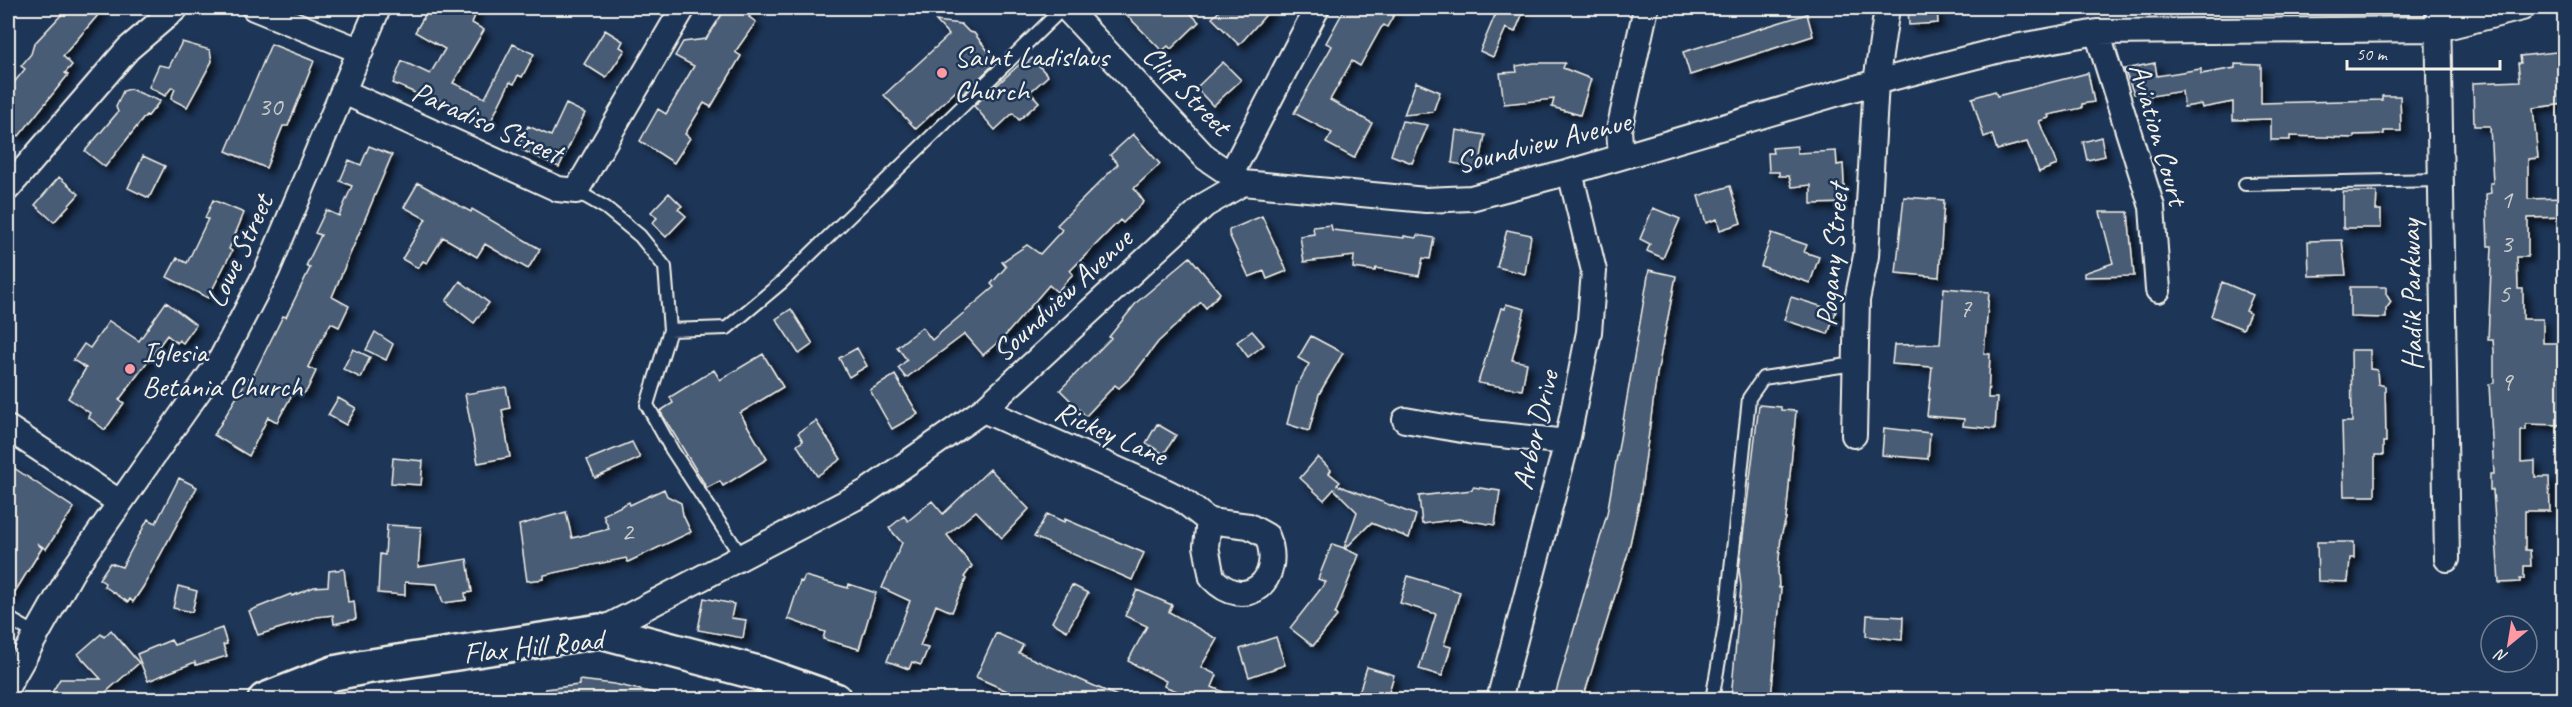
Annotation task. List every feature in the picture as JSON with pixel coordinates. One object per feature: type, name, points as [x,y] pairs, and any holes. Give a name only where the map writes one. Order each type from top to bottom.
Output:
[{"type":"main road","name":"Flax Hill Road","points":[[265,699],[334,674],[365,667],[600,631],[758,673],[819,697]]},
{"type":"street","points":[[8,188],[128,49],[176,8]]},
{"type":"street","points":[[254,8],[361,51]]},
{"type":"street","name":"Lowe Street","points":[[8,685],[73,570],[221,359],[239,329],[267,271],[378,8]]},
{"type":"street","name":"Paradiso Street","points":[[344,92],[558,189],[576,191],[683,8]]},
{"type":"street","name":"Cliff Street","points":[[1065,8],[1206,158],[1237,179]]},
{"type":"street","points":[[1237,179],[1317,8]]},
{"type":"street","points":[[1621,157],[1619,130],[1646,8]]},
{"type":"street","name":"Pogany Street","points":[[1854,435],[1857,300],[1866,256],[1876,82],[1887,8]]},
{"type":"street","name":"Soundview Avenue","points":[[600,631],[866,492],[982,410],[1205,205],[1237,179],[1426,200],[1471,198],[1570,172],[1876,82],[2004,49],[2097,32],[2438,18],[2522,8]]},
{"type":"street","name":"Hadik Parkway","points":[[2438,18],[2447,559]]},
{"type":"street","name":"Aviation Court","points":[[2097,32],[2152,207],[2158,290]]},
{"type":"street","name":"Arbor Drive","points":[[1499,699],[1567,442],[1588,332],[1594,271],[1570,172]]},
{"type":"street","name":"Rickey Lane","points":[[982,410],[1157,487],[1181,499],[1209,521]]},
{"type":"street","points":[[1405,420],[1473,432],[1567,442]]},
{"type":"street","points":[[8,428],[119,502]]},
{"type":"lane","points":[[670,330],[727,328],[782,282],[1065,8]]},
{"type":"lane","points":[[2245,183],[2441,180]]},
{"type":"lane","points":[[576,191],[606,208],[640,236],[665,267],[670,330],[647,405],[672,450],[741,556]]},
{"type":"lane","points":[[1712,699],[1725,626],[1749,398],[1763,378],[1854,364]]},
{"type":"lane","points":[[8,618],[36,634]]},
{"type":"building","points":[[72,8],[104,8],[63,56],[72,65],[65,73],[68,75],[19,136],[8,127],[8,90],[25,69],[21,66],[31,54],[34,44],[64,12],[66,15]]},
{"type":"building","points":[[429,8],[478,8],[472,23],[484,30],[453,83],[485,98],[513,44],[534,54],[522,77],[518,75],[514,84],[510,82],[489,125],[435,98],[433,101],[393,83],[402,61],[430,74],[445,49],[415,32]]},
{"type":"building","points":[[726,8],[755,8],[749,17],[756,22],[735,52],[741,56],[711,107],[704,103],[685,134],[690,138],[674,163],[640,141],[658,109],[666,114],[694,66],[675,56],[683,42],[706,39]]},
{"type":"building","points":[[1120,8],[1185,8],[1199,22],[1171,49],[1168,46],[1162,51]]},
{"type":"building","points":[[1223,8],[1272,8],[1239,45],[1212,18]]},
{"type":"building","points":[[1345,8],[1394,8],[1392,11],[1395,13],[1387,27],[1384,25],[1381,28],[1360,66],[1352,61],[1330,100],[1372,123],[1354,158],[1326,143],[1332,133],[1294,113],[1332,46],[1326,43]]},
{"type":"building","points":[[1498,8],[1525,8],[1515,32],[1506,28],[1493,57],[1480,51]]},
{"type":"building","points":[[1908,8],[1937,8],[1938,23],[1909,25]]},
{"type":"building","points":[[1807,14],[1813,36],[1690,75],[1683,52]]},
{"type":"building","name":"Saint Ladislaus Church","points":[[936,21],[961,24],[969,32],[974,33],[992,56],[993,65],[963,94],[958,89],[916,129],[884,95],[949,35]]},
{"type":"building","points":[[605,30],[623,41],[620,47],[625,50],[606,78],[584,64]]},
{"type":"building","points":[[182,42],[210,50],[212,61],[187,107],[171,99],[175,89],[172,87],[165,96],[149,87],[159,65],[169,67]]},
{"type":"building","points":[[271,44],[314,61],[288,126],[283,126],[266,168],[226,151]]},
{"type":"building","points":[[2565,51],[2565,104],[2533,108],[2538,158],[2528,159],[2528,199],[2565,198],[2565,217],[2528,218],[2528,257],[2517,257],[2518,289],[2523,289],[2523,319],[2543,319],[2543,343],[2565,343],[2565,425],[2526,424],[2526,430],[2521,430],[2521,462],[2535,461],[2535,477],[2549,477],[2550,511],[2525,511],[2525,550],[2530,550],[2531,566],[2524,566],[2524,579],[2520,579],[2520,582],[2499,583],[2493,490],[2490,490],[2490,474],[2494,474],[2489,384],[2494,383],[2494,351],[2493,340],[2488,340],[2492,246],[2488,246],[2486,194],[2491,193],[2490,183],[2493,183],[2490,126],[2474,126],[2473,83],[2520,81],[2518,63],[2521,63],[2520,56]]},
{"type":"building","points":[[1032,58],[1048,76],[1030,92],[1039,102],[1019,120],[1013,113],[995,130],[974,106],[1021,63],[1024,66]]},
{"type":"building","points":[[1223,62],[1241,80],[1213,106],[1196,88]]},
{"type":"building","points":[[1534,63],[1565,63],[1563,68],[1591,79],[1580,115],[1552,107],[1554,99],[1504,104],[1500,73],[1517,72],[1516,66]]},
{"type":"building","points":[[2155,63],[2157,76],[2201,69],[2201,74],[2235,68],[2235,64],[2261,65],[2261,103],[2382,100],[2382,96],[2400,96],[2401,131],[2354,135],[2354,138],[2290,136],[2290,140],[2271,140],[2271,119],[2233,120],[2233,102],[2202,108],[2201,104],[2184,107],[2182,91],[2146,97],[2145,93],[2134,94],[2124,69]]},
{"type":"building","points":[[2088,73],[2094,102],[2082,104],[2082,108],[2048,115],[2049,118],[2039,121],[2057,165],[2039,172],[2027,142],[1997,150],[1992,134],[1984,137],[1972,98],[1995,91],[1997,96]]},
{"type":"building","points":[[1416,82],[1440,92],[1433,112],[1404,115]]},
{"type":"building","points":[[130,89],[160,101],[105,167],[85,151],[118,112],[116,107],[123,91]]},
{"type":"building","points":[[566,104],[585,113],[559,167],[522,150],[523,147],[519,145],[528,126],[551,136]]},
{"type":"building","points":[[1402,121],[1428,125],[1412,163],[1391,155]]},
{"type":"building","points":[[1456,130],[1485,135],[1479,168],[1452,163]]},
{"type":"building","points":[[1133,134],[1160,164],[1134,188],[1144,202],[1123,223],[1120,220],[1070,271],[1073,274],[1057,292],[1049,285],[1004,337],[983,355],[965,334],[906,378],[898,368],[907,360],[897,347],[922,327],[932,340],[994,287],[991,284],[1006,267],[1002,262],[1027,245],[1040,254],[1062,230],[1057,225],[1118,164],[1110,155]]},
{"type":"building","points":[[2101,137],[2105,156],[2087,160],[2083,142]]},
{"type":"building","points":[[369,146],[392,155],[332,297],[349,306],[339,327],[331,323],[308,367],[316,371],[307,390],[302,395],[294,391],[277,422],[268,417],[249,456],[214,435],[248,378],[251,380],[283,316],[286,317],[310,268],[306,266],[321,235],[315,233],[326,210],[339,216],[352,186],[340,181],[349,160],[361,165]]},
{"type":"building","points":[[1797,146],[1797,153],[1836,151],[1837,165],[1843,164],[1845,203],[1811,204],[1811,185],[1792,187],[1789,176],[1779,176],[1779,172],[1769,172],[1768,153],[1773,153],[1772,148]]},
{"type":"building","points":[[143,156],[165,166],[149,198],[128,188]]},
{"type":"building","points":[[59,177],[79,194],[54,222],[35,205]]},
{"type":"building","points":[[418,183],[471,212],[472,209],[540,249],[528,269],[485,244],[477,257],[443,237],[427,263],[423,261],[418,268],[402,259],[426,219],[404,207]]},
{"type":"building","points":[[1730,186],[1741,223],[1720,230],[1717,219],[1706,223],[1698,196]]},
{"type":"building","points":[[2343,192],[2377,192],[2376,210],[2381,210],[2381,228],[2343,228]]},
{"type":"building","points":[[669,193],[682,206],[678,209],[686,216],[666,237],[652,223],[657,218],[651,212]]},
{"type":"building","points":[[1904,197],[1944,200],[1939,277],[1896,273]]},
{"type":"building","points":[[213,200],[244,213],[229,249],[232,251],[208,298],[167,277],[177,258],[187,263],[208,219],[205,218]]},
{"type":"building","points":[[1653,208],[1680,219],[1663,258],[1647,251],[1650,244],[1640,239]]},
{"type":"building","points":[[2100,212],[2128,212],[2134,276],[2084,277],[2084,273],[2113,263]]},
{"type":"building","points":[[1262,216],[1287,271],[1267,279],[1264,271],[1249,277],[1229,234],[1229,230]]},
{"type":"building","points":[[1331,225],[1332,230],[1404,238],[1404,236],[1416,238],[1417,235],[1434,238],[1430,259],[1423,258],[1419,276],[1376,268],[1375,271],[1353,268],[1354,256],[1304,262],[1300,236],[1314,234],[1313,227]]},
{"type":"building","points":[[1507,230],[1531,235],[1525,274],[1497,267]]},
{"type":"building","points":[[1772,233],[1807,245],[1804,252],[1819,257],[1810,283],[1761,266]]},
{"type":"building","points":[[2342,240],[2346,275],[2309,276],[2308,241]]},
{"type":"building","points":[[1190,257],[1220,293],[1206,308],[1201,302],[1158,342],[1133,375],[1119,388],[1115,385],[1086,416],[1060,390],[1111,338],[1109,337],[1137,302]]},
{"type":"building","points":[[1649,270],[1676,276],[1657,374],[1640,498],[1628,553],[1583,699],[1554,699],[1607,514]]},
{"type":"building","points":[[460,281],[489,303],[474,323],[446,301]]},
{"type":"building","points":[[2222,282],[2253,295],[2246,311],[2250,313],[2243,329],[2211,316]]},
{"type":"building","points":[[2350,287],[2386,287],[2386,294],[2391,302],[2386,309],[2386,318],[2350,317]]},
{"type":"building","points":[[1944,288],[1989,292],[1984,354],[1990,354],[1988,398],[1997,398],[1995,429],[1963,426],[1964,419],[1927,416],[1932,367],[1892,364],[1894,345],[1940,344]]},
{"type":"building","points":[[1791,297],[1836,311],[1828,334],[1784,320]]},
{"type":"building","points":[[166,302],[196,325],[183,343],[179,340],[177,343],[167,335],[119,400],[124,403],[105,430],[88,417],[90,413],[68,398],[86,368],[73,360],[84,344],[90,348],[109,321],[139,341]]},
{"type":"building","points":[[1506,304],[1525,309],[1512,360],[1527,363],[1522,390],[1478,383],[1501,308],[1505,309]]},
{"type":"building","points":[[791,309],[813,344],[799,354],[776,319]]},
{"type":"building","points":[[1252,331],[1264,345],[1248,357],[1237,342]]},
{"type":"building","points":[[375,332],[393,344],[386,360],[366,350]]},
{"type":"building","points":[[1311,336],[1343,353],[1319,394],[1309,431],[1287,424],[1297,386],[1309,364],[1298,358]]},
{"type":"building","points":[[857,348],[867,366],[849,377],[839,358]]},
{"type":"building","points":[[353,349],[370,357],[361,378],[343,369]]},
{"type":"building","points":[[2351,350],[2370,350],[2370,369],[2377,370],[2378,384],[2385,386],[2386,442],[2383,442],[2383,455],[2375,455],[2375,496],[2344,496],[2342,422],[2352,422]]},
{"type":"building","points":[[763,354],[783,387],[740,413],[767,459],[723,486],[720,481],[707,488],[660,411],[673,403],[670,397],[714,370],[720,380]]},
{"type":"building","points":[[895,375],[918,414],[892,429],[870,390]]},
{"type":"building","points":[[506,387],[510,408],[502,410],[510,457],[478,463],[465,394]]},
{"type":"building","points":[[338,398],[356,408],[346,425],[328,415]]},
{"type":"building","points":[[1759,405],[1796,411],[1786,518],[1781,536],[1778,570],[1779,588],[1781,588],[1771,699],[1731,699],[1741,587],[1739,569]]},
{"type":"building","points":[[816,421],[841,459],[817,476],[797,445],[803,441],[798,433]]},
{"type":"building","points":[[1157,424],[1176,435],[1164,454],[1146,443]]},
{"type":"building","points":[[1884,428],[1930,433],[1928,459],[1882,455]]},
{"type":"building","points":[[632,442],[640,458],[595,478],[587,460]]},
{"type":"building","points":[[1318,457],[1331,470],[1329,473],[1340,482],[1337,485],[1416,515],[1409,538],[1371,523],[1345,549],[1359,555],[1335,614],[1337,616],[1313,646],[1290,628],[1326,582],[1318,579],[1332,544],[1344,548],[1357,512],[1334,489],[1324,500],[1300,478]]},
{"type":"building","points":[[393,458],[423,461],[421,485],[391,483]]},
{"type":"building","points":[[8,464],[74,508],[46,549],[37,543],[42,548],[8,603]]},
{"type":"building","points":[[990,469],[1029,509],[1002,538],[976,511],[947,535],[972,566],[964,577],[966,579],[952,612],[936,605],[920,646],[928,648],[921,665],[912,662],[909,669],[887,661],[910,601],[882,588],[902,543],[889,528],[904,516],[908,521],[932,501],[943,514]]},
{"type":"building","points":[[179,478],[197,487],[143,587],[133,602],[130,599],[128,602],[104,586],[105,583],[99,579],[110,563],[122,567],[148,519],[156,523]]},
{"type":"building","points":[[1473,487],[1500,491],[1495,525],[1459,519],[1422,524],[1419,496],[1472,490]]},
{"type":"building","points":[[664,489],[667,496],[681,503],[683,515],[691,532],[628,562],[626,558],[544,575],[544,579],[527,581],[519,525],[566,512],[572,538],[609,529],[603,515]]},
{"type":"building","points":[[1047,514],[1064,522],[1065,519],[1144,553],[1132,580],[1034,537]]},
{"type":"building","points":[[387,525],[421,527],[418,567],[467,559],[472,592],[465,593],[466,600],[443,603],[437,584],[405,582],[405,595],[378,593],[380,554],[385,555]]},
{"type":"building","points":[[2317,542],[2354,542],[2354,558],[2350,558],[2348,582],[2318,581]]},
{"type":"building","points":[[344,569],[348,602],[354,601],[356,619],[334,624],[333,615],[316,617],[258,635],[249,611],[291,594],[292,596],[314,587],[328,586],[329,571]]},
{"type":"building","points":[[805,576],[848,588],[849,584],[876,593],[859,649],[823,639],[825,632],[788,619],[800,581],[802,582]]},
{"type":"building","points":[[1408,576],[1460,592],[1444,645],[1451,647],[1442,676],[1419,669],[1436,614],[1400,603]]},
{"type":"building","points":[[1072,585],[1088,593],[1067,631],[1052,622]]},
{"type":"building","points":[[178,586],[197,591],[192,612],[173,608]]},
{"type":"building","points":[[1137,590],[1172,605],[1169,612],[1217,639],[1201,667],[1217,675],[1212,687],[1239,699],[1197,699],[1164,686],[1166,681],[1128,661],[1147,626],[1125,616]]},
{"type":"building","points":[[704,598],[734,604],[731,618],[746,620],[743,638],[698,630]]},
{"type":"building","points":[[1867,615],[1903,617],[1902,640],[1866,636]]},
{"type":"building","points":[[222,628],[227,644],[223,645],[227,656],[196,665],[195,662],[148,681],[137,654],[171,640],[174,645]]},
{"type":"building","points":[[111,630],[139,663],[98,699],[48,699],[60,679],[101,679],[78,654],[101,634],[104,637]]},
{"type":"building","points":[[996,633],[1023,645],[1019,653],[1124,699],[1025,699],[976,677]]},
{"type":"building","points":[[1276,637],[1285,665],[1249,677],[1240,649]]},
{"type":"building","points":[[1367,667],[1394,675],[1387,699],[1357,699]]},
{"type":"building","points":[[579,680],[614,684],[654,693],[653,699],[546,699],[545,689],[579,685]]},
{"type":"place","name":"Saint Ladislaus Church","points":[[942,73]]},
{"type":"place","name":"Iglesia Betania Church","points":[[130,369]]}]
